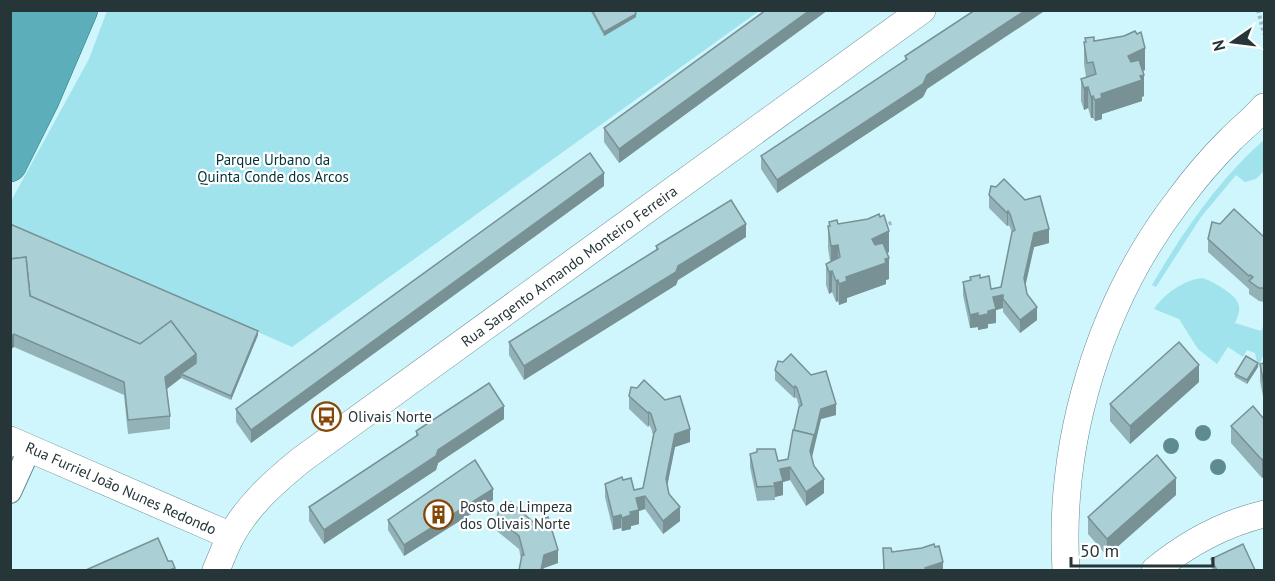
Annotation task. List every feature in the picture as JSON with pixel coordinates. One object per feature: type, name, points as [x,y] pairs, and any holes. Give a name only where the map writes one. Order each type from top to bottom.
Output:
[{"type":"highway","points":[[10,57],[31,10]]},
{"type":"highway","points":[[10,112],[56,10]]},
{"type":"highway","points":[[10,165],[42,101],[81,10]]},
{"type":"street","name":"Rua Sargento Armando Monteiro Ferreira","points":[[216,570],[231,536],[253,504],[301,460],[922,10]]},
{"type":"street","points":[[1066,570],[1066,521],[1072,452],[1091,372],[1119,299],[1154,235],[1176,203],[1216,155],[1264,107]]},
{"type":"street","name":"Rua Furriel João Nunes Redondo","points":[[20,444],[231,536]]},
{"type":"street","points":[[10,492],[20,444]]},
{"type":"street","points":[[1155,570],[1195,541],[1220,528],[1264,514]]},
{"type":"path","points":[[1258,10],[1264,34]]},
{"type":"path","points":[[875,229],[894,222]]},
{"type":"green space","name":"Parque Urbano da Quinta Conde dos Arcos","points":[[107,11],[759,11],[292,347],[11,224],[11,201],[89,59]]},
{"type":"green space","points":[[1264,140],[1264,171],[1256,179],[1245,182],[1236,175],[1201,217],[1156,287],[1152,285],[1202,208],[1247,155]]},
{"type":"green space","points":[[1202,278],[1211,281],[1236,299],[1239,311],[1235,323],[1261,331],[1264,324],[1264,354],[1258,367],[1255,353],[1247,350],[1243,357],[1228,347],[1217,364],[1198,349],[1179,319],[1154,309],[1175,289]]},
{"type":"building","points":[[592,10],[635,10],[636,14],[604,32]]},
{"type":"building","points":[[766,10],[810,10],[619,149],[604,128]]},
{"type":"building","points":[[975,10],[1026,10],[927,75],[923,84],[777,180],[761,156],[907,59],[905,56]]},
{"type":"building","points":[[1135,31],[1137,34],[1141,32],[1145,48],[1128,56],[1131,62],[1139,60],[1144,75],[1140,76],[1142,80],[1101,94],[1102,98],[1095,100],[1093,96],[1091,97],[1088,87],[1084,88],[1081,79],[1096,74],[1093,62],[1087,63],[1085,38],[1094,37],[1094,41],[1124,36]]},
{"type":"building","points":[[590,153],[604,173],[251,430],[236,409]]},
{"type":"building","points":[[1004,179],[1025,200],[1040,196],[1049,229],[1034,233],[1024,278],[1027,294],[1037,307],[1020,320],[1003,299],[1003,295],[993,297],[996,309],[988,311],[988,314],[970,315],[963,282],[971,280],[970,277],[989,276],[991,289],[1001,287],[1012,232],[1015,230],[1008,211],[1007,213],[989,195],[991,186],[996,187]]},
{"type":"building","points":[[731,200],[746,224],[678,266],[676,272],[524,366],[509,342],[658,249],[656,246]]},
{"type":"building","points":[[1234,209],[1264,237],[1264,288],[1259,288],[1249,281],[1253,277],[1249,276],[1208,239],[1212,222],[1220,224]]},
{"type":"building","points":[[879,214],[880,217],[884,215],[889,231],[872,239],[875,245],[883,243],[889,258],[885,259],[886,263],[846,277],[847,281],[839,284],[832,271],[829,272],[826,264],[840,257],[838,245],[831,246],[829,222],[837,220],[838,224],[868,219]]},
{"type":"building","points":[[10,224],[258,331],[231,396],[181,374],[196,363],[196,354],[171,321],[140,344],[30,296],[26,257],[10,259]]},
{"type":"building","points":[[26,257],[30,296],[140,344],[171,321],[196,354],[165,377],[170,416],[128,420],[124,382],[14,334],[10,337],[10,259]]},
{"type":"building","points":[[1179,342],[1199,365],[1130,426],[1110,404]]},
{"type":"building","points":[[791,354],[811,375],[826,371],[836,404],[821,409],[814,438],[814,435],[794,430],[799,407],[802,405],[797,388],[795,386],[794,388],[775,370],[778,361],[783,362]]},
{"type":"building","points":[[1246,356],[1258,363],[1247,380],[1235,374]]},
{"type":"building","points":[[1264,363],[1264,385],[1260,364]]},
{"type":"building","points":[[644,380],[665,400],[680,396],[690,429],[675,434],[666,479],[669,494],[680,507],[663,521],[645,496],[636,498],[639,510],[630,512],[631,515],[622,518],[621,515],[613,517],[605,484],[622,477],[623,480],[631,478],[634,490],[643,488],[656,430],[651,414],[629,396],[631,387],[637,388]]},
{"type":"building","points":[[489,383],[504,406],[438,450],[436,456],[324,530],[309,507],[418,435],[416,431]]},
{"type":"building","points":[[1253,406],[1264,419],[1264,458],[1262,460],[1231,426]]},
{"type":"building","points":[[793,430],[814,435],[810,451],[814,466],[824,479],[806,492],[790,467],[780,469],[783,481],[774,483],[775,486],[757,487],[750,454],[757,452],[757,449],[775,449],[778,461],[788,459]]},
{"type":"building","points":[[1157,455],[1176,478],[1107,539],[1088,517]]},
{"type":"building","name":"Posto de Limpeza dos Olivais Norte","points":[[475,460],[493,489],[404,545],[388,520]]},
{"type":"building","points":[[511,502],[533,522],[548,517],[558,550],[544,555],[541,570],[519,570],[522,555],[524,555],[519,536],[497,518],[499,509],[504,510]]},
{"type":"building","points":[[158,538],[168,561],[172,561],[175,568],[170,570],[86,570]]},
{"type":"building","points":[[934,544],[935,547],[939,546],[943,562],[925,568],[926,570],[884,570],[883,548],[891,548],[892,552]]},
{"type":"building","points":[[1243,544],[1255,570],[1217,570],[1211,559]]},
{"type":"place","name":"Olivais Norte","points":[[327,416]]},
{"type":"place","name":"Posto de Limpeza dos Olivais Norte","points":[[439,515]]}]
